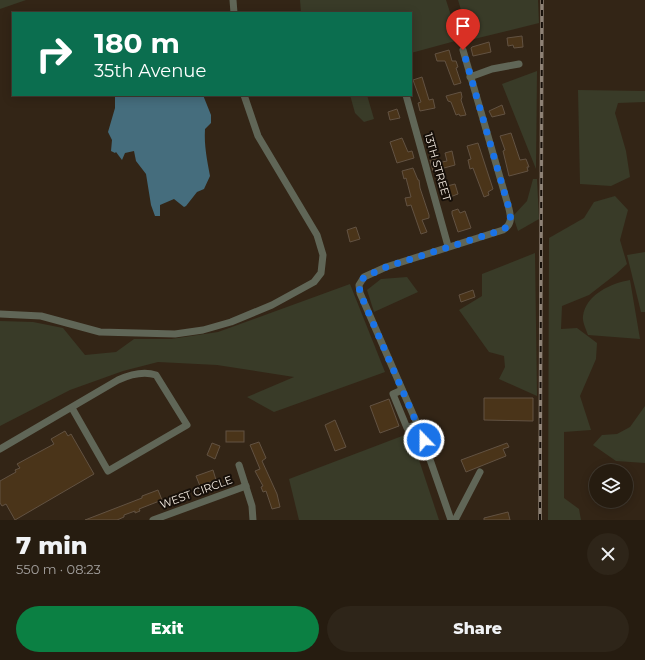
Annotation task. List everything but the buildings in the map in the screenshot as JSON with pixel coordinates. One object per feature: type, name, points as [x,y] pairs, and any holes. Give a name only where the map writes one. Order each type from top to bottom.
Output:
[{"type":"street","points":[[233,0],[234,12]]},
{"type":"street","points":[[451,520],[417,424],[360,293],[359,285],[364,277],[386,267],[502,230],[508,227],[511,221],[508,205],[463,50]]},
{"type":"street","points":[[470,77],[492,69],[519,64]]},
{"type":"street","points":[[0,314],[41,316],[100,332],[175,334],[203,330],[231,322],[272,305],[314,282],[321,273],[323,255],[317,235],[258,136],[244,96]]},
{"type":"street","name":"13TH STREET","points":[[406,96],[448,246]]},
{"type":"street","points":[[0,449],[126,376],[151,373],[156,375],[187,425],[108,471],[72,408]]},
{"type":"street","points":[[402,390],[392,394],[407,428],[417,424]]},
{"type":"street","name":"WEST CIRCLE","points":[[239,465],[246,486],[253,520]]},
{"type":"street","points":[[455,520],[480,472]]},
{"type":"street","name":"WEST CIRCLE","points":[[154,520],[246,486]]},
{"type":"green space","points":[[0,0],[26,0],[0,9]]},
{"type":"green space","points":[[300,0],[446,0],[459,40],[412,53],[412,12],[301,12]]},
{"type":"green space","points":[[458,0],[538,0],[539,23],[470,40]]},
{"type":"green space","points":[[537,71],[536,169],[502,84]]},
{"type":"green space","points":[[578,90],[645,91],[645,102],[618,103],[615,113],[626,151],[630,177],[611,186],[580,184]]},
{"type":"green space","points":[[350,96],[367,96],[374,119],[364,122],[355,113]]},
{"type":"green space","points":[[533,179],[537,179],[539,219],[518,231],[513,216],[527,201]]},
{"type":"green space","points":[[615,196],[628,210],[620,240],[627,264],[589,295],[562,306],[561,329],[577,328],[597,343],[596,359],[580,396],[591,430],[564,432],[564,498],[579,509],[581,520],[548,520],[549,238],[584,218],[594,202]]},
{"type":"green space","points":[[645,252],[645,312],[641,312],[627,255]]},
{"type":"green space","points":[[535,253],[537,396],[499,379],[505,367],[504,356],[489,352],[459,310],[482,296],[482,274]]},
{"type":"green space","points":[[407,277],[418,292],[374,312],[367,290],[381,279]]},
{"type":"green space","points":[[630,280],[640,339],[588,335],[583,316],[585,308],[589,302],[594,296],[608,287]]},
{"type":"green space","points":[[350,284],[385,372],[274,412],[247,397],[294,377],[217,365],[158,362],[123,371],[70,390],[0,426],[0,321],[33,322],[63,328],[85,355],[116,352],[134,339],[171,339],[218,332]]},
{"type":"green space","points":[[645,406],[645,463],[616,461],[593,445],[602,435],[617,434],[630,427]]},
{"type":"green space","points":[[410,433],[439,520],[299,520],[289,479]]},
{"type":"water","points":[[115,96],[203,96],[211,115],[211,123],[205,129],[206,152],[210,176],[204,189],[197,192],[186,206],[184,207],[174,199],[160,205],[160,216],[155,216],[151,205],[146,174],[136,161],[134,151],[125,153],[122,160],[116,152],[111,151],[112,140],[108,132],[115,108]]},
{"type":"railway","points":[[540,520],[542,0]]},
{"type":"route","points":[[424,440],[360,293],[359,285],[364,277],[386,267],[502,230],[508,227],[511,221],[508,205],[463,50]]}]
